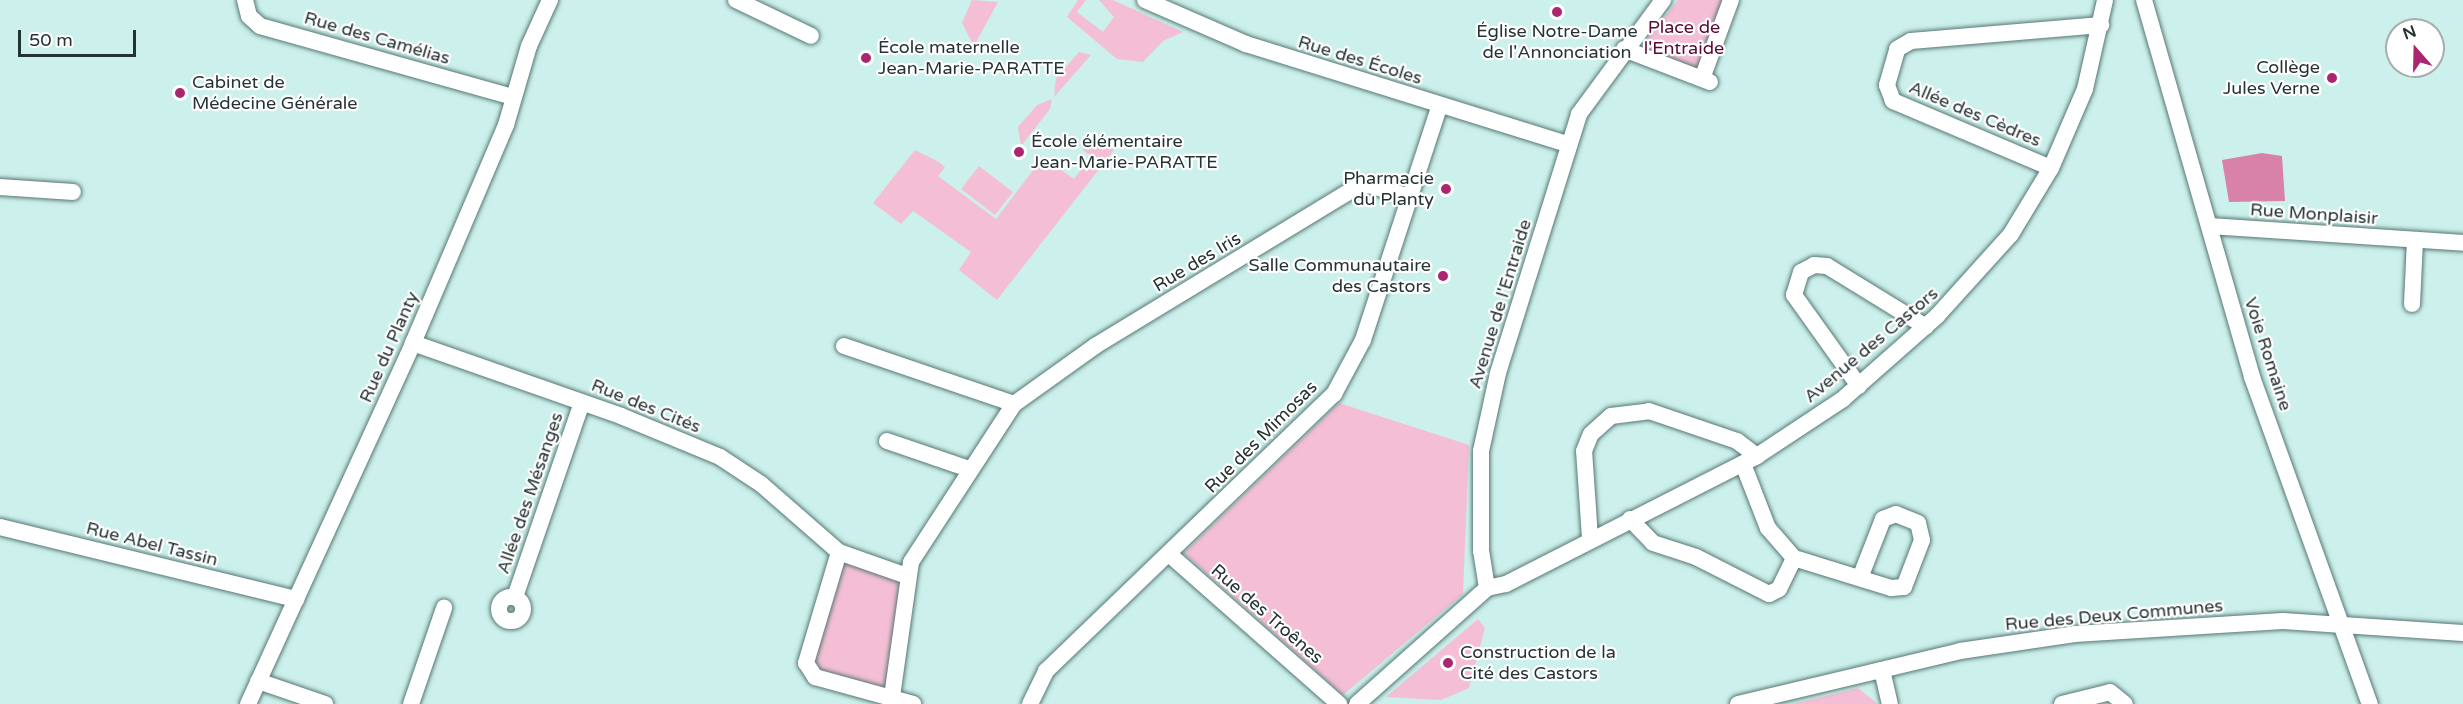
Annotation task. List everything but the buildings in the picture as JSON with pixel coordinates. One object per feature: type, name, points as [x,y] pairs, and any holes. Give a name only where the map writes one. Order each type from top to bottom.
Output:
[{"type":"street","name":"Rue des Camélias","points":[[245,0],[249,16],[260,26],[513,97]]},
{"type":"street","name":"Rue du Planty","points":[[248,704],[413,343],[550,0]]},
{"type":"street","points":[[736,0],[811,36]]},
{"type":"street","name":"Avenue de l'Entraide","points":[[1487,588],[1481,540],[1487,414],[1568,144],[1584,103],[1663,0]]},
{"type":"street","points":[[1624,49],[1707,79],[1731,0]]},
{"type":"street","name":"Avenue des Castors","points":[[1357,704],[1487,588],[1506,584],[1590,538],[1750,460],[1859,386],[1926,327],[2011,234],[2051,168],[2085,89],[2103,13],[2115,0]]},
{"type":"street","name":"Voie Romaine","points":[[2144,0],[2172,90],[2252,377],[2344,624],[2370,704]]},
{"type":"street","name":"Voie Romaine","points":[[2156,0],[2172,90]]},
{"type":"street","name":"Rue des Écoles","points":[[1151,1],[1246,44],[1568,144]]},
{"type":"street","name":"Allée des Cèdres","points":[[2051,168],[1893,101],[1887,85],[1897,50],[1911,41],[2103,13]]},
{"type":"street","name":"Rue des Mimosas","points":[[1030,704],[1046,671],[1334,394],[1363,340],[1440,105]]},
{"type":"street","name":"Rue des Iris","points":[[907,576],[969,469],[1014,404],[1095,346],[1355,188],[1369,185],[1410,197]]},
{"type":"street","points":[[0,187],[73,192]]},
{"type":"street","name":"Rue Monplaisir","points":[[2210,226],[2463,243]]},
{"type":"street","points":[[2412,304],[2415,240]]},
{"type":"street","points":[[1859,386],[1794,295],[1800,272],[1814,265],[1827,266],[1926,327]]},
{"type":"street","name":"Rue des Cités","points":[[413,343],[582,402],[720,457],[761,484],[839,552]]},
{"type":"street","points":[[844,346],[1014,404]]},
{"type":"street","name":"Allée des Mésanges","points":[[514,597],[582,402]]},
{"type":"street","points":[[1590,538],[1584,451],[1591,434],[1611,416],[1649,411],[1737,441],[1750,460],[1768,528],[1794,558],[1860,578],[1904,587],[1922,540],[1918,523],[1896,514],[1883,519],[1860,578]]},
{"type":"street","points":[[887,441],[969,469]]},
{"type":"street","points":[[1630,519],[1653,543],[1711,563],[1763,593],[1779,589],[1794,558]]},
{"type":"street","name":"Rue Abel Tassin","points":[[0,527],[296,599]]},
{"type":"street","points":[[891,703],[907,576],[839,552],[807,669],[815,677],[891,703],[913,704]]},
{"type":"street","name":"Rue des Troênes","points":[[1169,554],[1339,704]]},
{"type":"street","points":[[411,704],[444,608]]},
{"type":"street","name":"Rue des Deux Communes","points":[[1738,704],[2011,641],[2074,634],[2283,621],[2463,633]]},
{"type":"street","points":[[1882,670],[1890,704]]},
{"type":"street","points":[[258,681],[325,704]]},
{"type":"street","points":[[2062,704],[2110,692],[2125,704]]},
{"type":"green space","points":[[972,0],[998,2],[974,46],[962,23]]},
{"type":"green space","points":[[1078,0],[1086,0],[1077,12],[1103,32],[1114,17],[1099,0],[1113,0],[1183,32],[1163,41],[1143,62],[1117,59],[1067,17]]},
{"type":"green space","name":"Place de l'Entraide","points":[[1678,0],[1727,0],[1697,69],[1640,49]]},
{"type":"green space","points":[[1079,52],[1091,55],[1054,97],[1056,78]]},
{"type":"green space","points":[[1052,99],[1050,109],[1021,146],[1018,127],[1037,105]]},
{"type":"green space","points":[[1095,134],[1114,150],[997,300],[959,270],[971,252],[913,211],[901,224],[873,203],[915,150],[945,167],[938,176],[996,219],[1043,157],[1074,179],[1091,156],[1083,150]]},
{"type":"green space","points":[[979,166],[1013,192],[995,215],[961,189]]},
{"type":"green space","points":[[1339,403],[1469,445],[1463,594],[1343,695],[1184,553]]},
{"type":"green space","points":[[841,557],[903,579],[888,696],[816,673],[811,660]]},
{"type":"green space","points":[[1478,619],[1485,628],[1469,688],[1441,700],[1386,697]]},
{"type":"green space","points":[[1858,688],[1878,704],[1793,704]]},
{"type":"shaded area","points":[[2262,153],[2282,156],[2285,201],[2229,202],[2222,160]]},
{"type":"place","name":"Église Notre-Dame de l'Annonciation","points":[[1557,12]]},
{"type":"place","name":"École maternelle Jean-Marie-PARATTE","points":[[866,58]]},
{"type":"place","name":"Collège Jules Verne","points":[[2332,78]]},
{"type":"place","name":"Cabinet de Médecine Générale","points":[[180,93]]},
{"type":"place","name":"École élémentaire Jean-Marie-PARATTE","points":[[1019,152]]},
{"type":"place","name":"Pharmacie du Planty","points":[[1446,189]]},
{"type":"place","name":"Salle Communautaire des Castors","points":[[1443,276]]},
{"type":"place","name":"Construction de la Cité des Castors","points":[[1448,663]]}]
